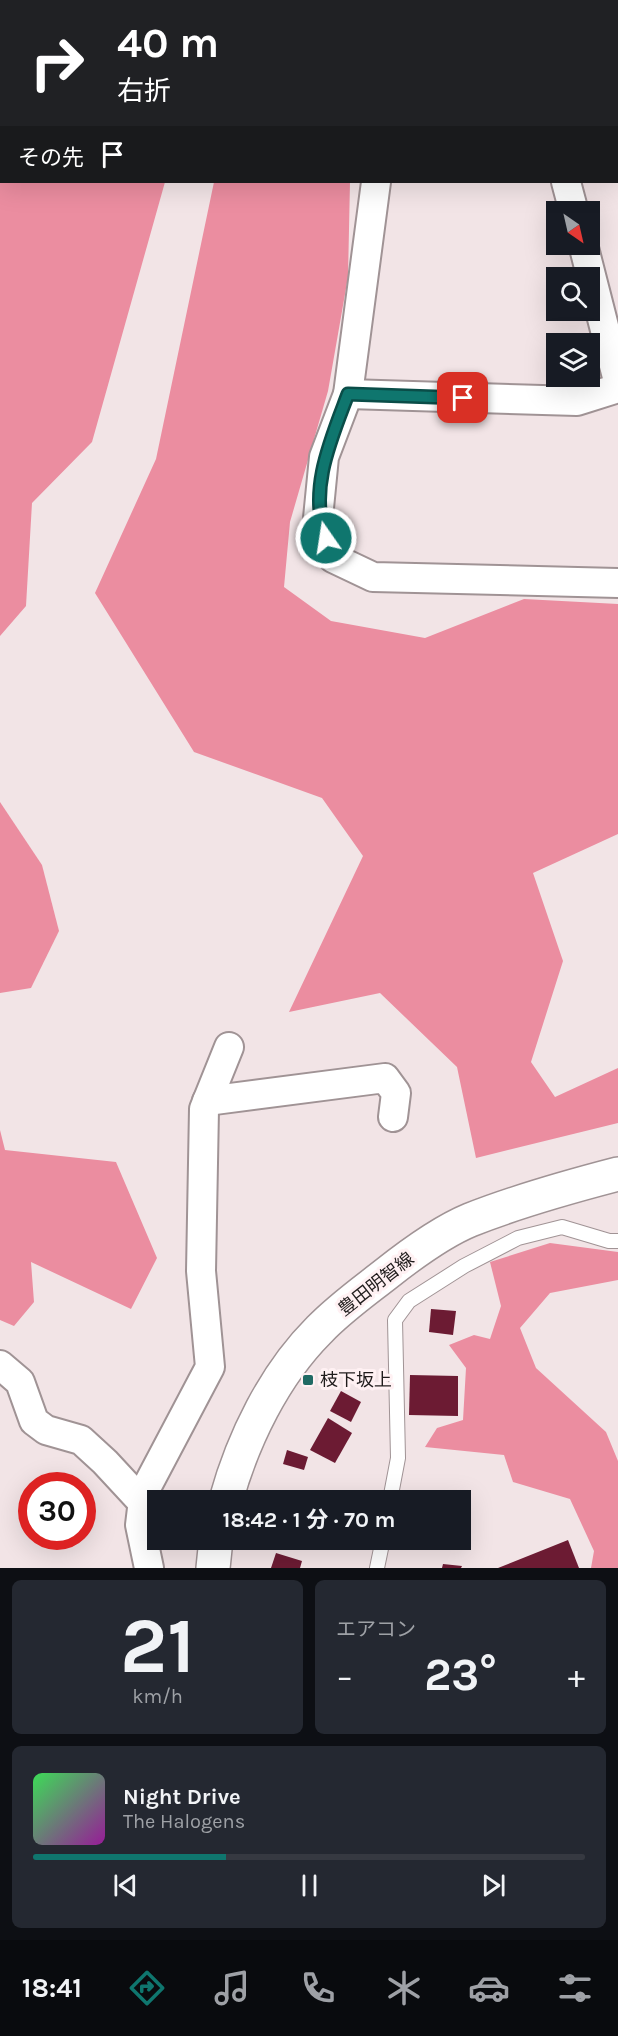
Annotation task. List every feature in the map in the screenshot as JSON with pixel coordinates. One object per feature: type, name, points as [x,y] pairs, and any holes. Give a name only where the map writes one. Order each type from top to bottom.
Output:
[{"type":"main road","name":"豊田明智線","points":[[230,1490],[251,1431],[272,1391],[308,1342],[348,1303],[404,1260],[468,1221],[545,1193],[618,1174]]},
{"type":"main road","points":[[213,1568],[215,1550]]},
{"type":"street","points":[[376,183],[348,394],[324,457],[318,518],[333,558],[374,577],[618,583]]},
{"type":"street","points":[[566,183],[571,201]]},
{"type":"street","points":[[586,255],[618,381]]},
{"type":"street","points":[[348,394],[577,401],[618,388]]},
{"type":"street","points":[[149,1568],[140,1525],[144,1492],[210,1367],[201,1271],[204,1109],[229,1047]]},
{"type":"street","points":[[207,1101],[386,1078],[396,1093],[393,1117]]},
{"type":"street","points":[[0,1365],[20,1382],[34,1421],[46,1430],[81,1440],[143,1503]]},
{"type":"lane","points":[[392,1490],[398,1458],[394,1320],[409,1301],[464,1266],[518,1239],[562,1227],[609,1241],[618,1241]]},
{"type":"lane","points":[[377,1568],[381,1550]]},
{"type":"shaded area","points":[[0,183],[165,183],[92,442],[32,503],[26,606],[0,636]]},
{"type":"shaded area","points":[[214,183],[350,183],[348,277],[328,391],[290,522],[284,587],[331,621],[425,638],[524,599],[618,604],[618,834],[533,873],[563,961],[531,1062],[555,1097],[618,1068],[618,1123],[476,1158],[457,1067],[380,993],[289,1012],[363,856],[322,798],[194,752],[95,593],[156,459]]},
{"type":"shaded area","points":[[0,802],[42,865],[59,931],[31,988],[0,993]]},
{"type":"shaded area","points":[[0,1130],[5,1150],[116,1162],[157,1258],[131,1309],[31,1262],[34,1302],[14,1326],[0,1320]]},
{"type":"shaded area","points":[[550,1243],[618,1252],[618,1280],[550,1293],[520,1328],[536,1368],[606,1432],[618,1461],[618,1568],[591,1568],[594,1551],[570,1499],[513,1482],[504,1455],[425,1447],[437,1428],[463,1420],[466,1368],[449,1345],[474,1335],[490,1339],[501,1306],[490,1262]]},
{"type":"building","points":[[431,1309],[456,1311],[453,1335],[429,1332]]},
{"type":"building","points":[[410,1375],[458,1376],[458,1416],[409,1415]]},
{"type":"building","points":[[341,1391],[361,1402],[351,1422],[330,1411]]},
{"type":"building","points":[[328,1418],[352,1433],[335,1463],[310,1450]]},
{"type":"building","points":[[287,1450],[308,1457],[304,1470],[283,1464]]},
{"type":"building","points":[[568,1540],[579,1568],[498,1568]]},
{"type":"building","points":[[276,1553],[302,1561],[300,1568],[271,1568]]},
{"type":"building","points":[[443,1564],[462,1566],[461,1568],[442,1568]]},
{"type":"place","name":"枝下坂上","points":[[308,1380]]},
{"type":"route","points":[[326,538],[318,518],[324,457],[348,394],[463,398]]}]
